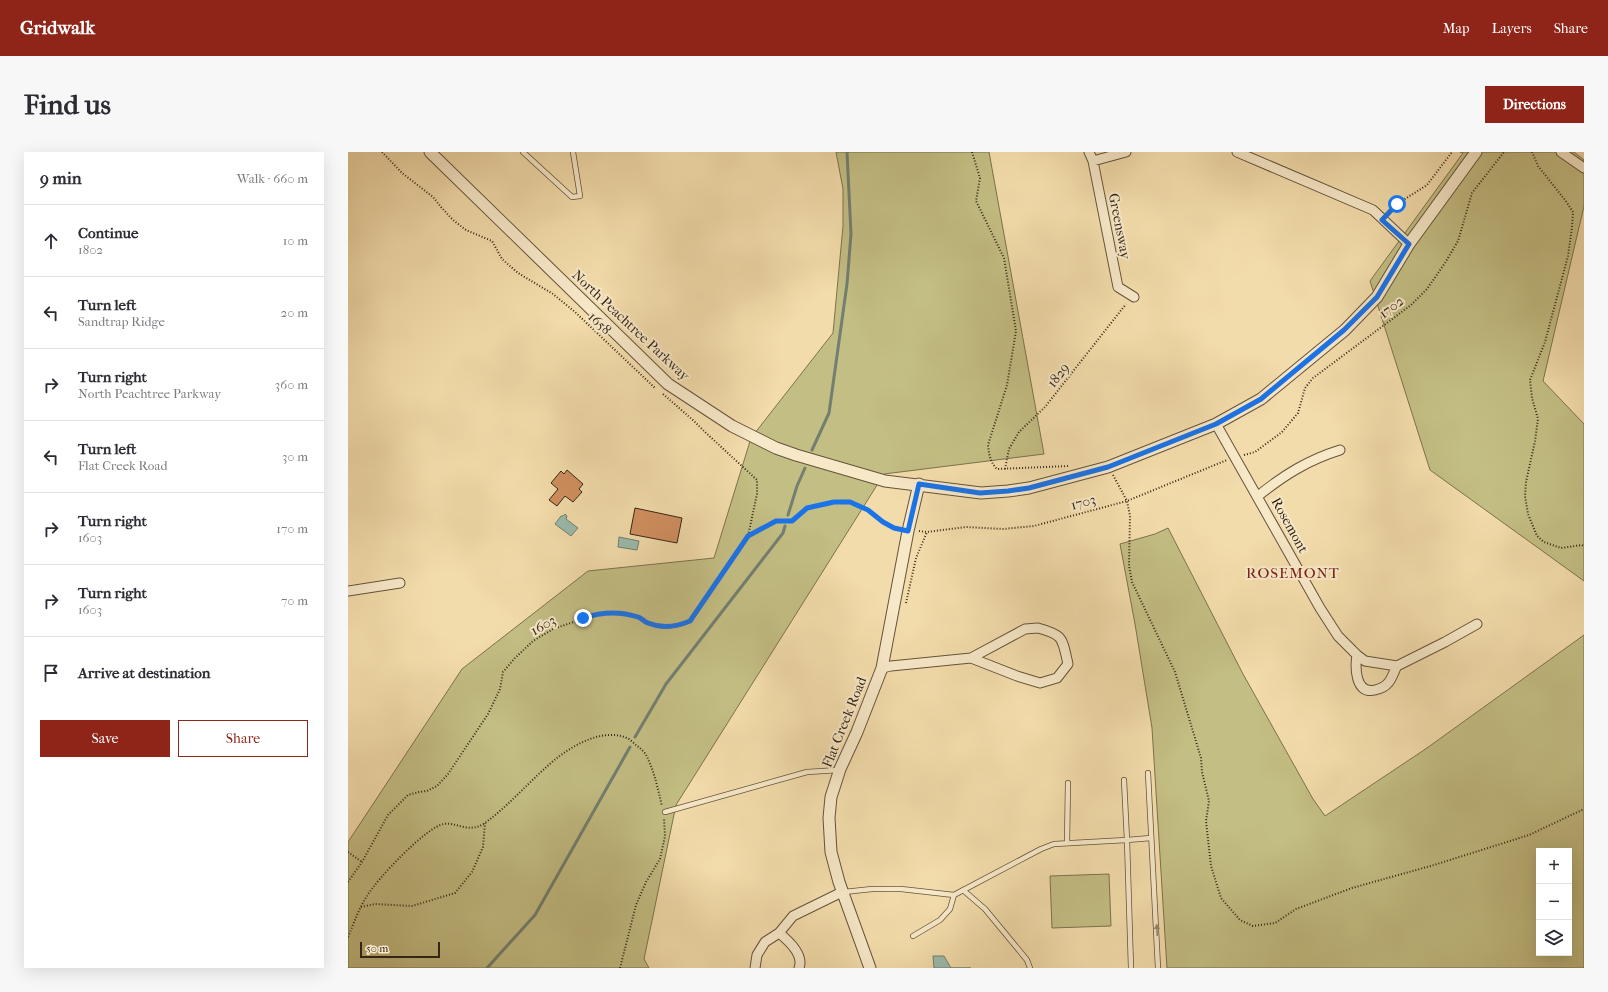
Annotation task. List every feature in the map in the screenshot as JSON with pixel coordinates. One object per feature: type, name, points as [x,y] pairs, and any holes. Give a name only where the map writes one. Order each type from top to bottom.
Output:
[{"type":"street","name":"Greensway","points":[[1089,152],[1093,162],[1118,288],[1134,297]]},
{"type":"street","points":[[1093,162],[1126,152]]},
{"type":"street","points":[[1237,152],[1372,210],[1409,244]]},
{"type":"street","name":"North Peachtree Parkway","points":[[434,153],[668,384],[732,426],[776,448],[885,482],[919,484],[980,493],[1029,488],[1108,467],[1216,424],[1261,399],[1344,330],[1377,297],[1409,244],[1476,152]]},
{"type":"street","points":[[1462,171],[1481,152]]},
{"type":"street","points":[[1561,152],[1584,168]]},
{"type":"street","name":"Rosemont","points":[[1216,424],[1338,636],[1365,661],[1397,666]]},
{"type":"street","points":[[1258,496],[1296,468],[1319,457],[1340,450]]},
{"type":"street","name":"Flat Creek Road","points":[[870,968],[842,892],[831,852],[829,818],[831,797],[840,769],[857,732],[882,668],[908,531],[919,484]]},
{"type":"street","points":[[348,591],[400,583]]},
{"type":"street","points":[[1357,655],[1355,667],[1357,680],[1362,688],[1371,691],[1389,683],[1397,666],[1478,624]]},
{"type":"street","points":[[882,668],[971,658],[1025,629],[1038,628],[1055,632],[1063,642],[1068,664],[1057,678],[1040,683],[1017,676],[971,658]]},
{"type":"street","points":[[755,968],[757,955],[765,942],[779,933],[792,916],[842,892]]},
{"type":"street","points":[[779,933],[787,939],[796,950],[800,964],[799,968]]},
{"type":"lane","points":[[523,152],[572,197],[580,196],[573,152]]},
{"type":"lane","points":[[663,812],[807,772],[840,769]]},
{"type":"lane","points":[[1148,773],[1158,968]]},
{"type":"lane","points":[[1124,780],[1131,968]]},
{"type":"lane","points":[[1067,843],[1068,783]]},
{"type":"lane","points":[[842,892],[872,889],[901,889],[954,895],[1041,849],[1054,844],[1151,838]]},
{"type":"lane","points":[[963,890],[985,909],[1026,960],[1030,968]]},
{"type":"lane","points":[[913,936],[940,920],[950,909],[954,895]]},
{"type":"path","name":"1658","points":[[382,152],[402,173],[433,197],[453,220],[466,230],[492,241],[502,259],[518,273],[553,294],[575,312],[637,372],[749,471],[757,480],[758,486],[753,518],[748,536]]},
{"type":"path","name":"1829","points":[[972,152],[980,178],[976,201],[1004,258],[1016,331],[1006,385],[988,445],[989,455],[993,465],[997,469],[1006,469],[1009,449],[1019,432],[1045,407],[1126,304],[1134,297]]},
{"type":"path","points":[[1382,220],[1397,204],[1427,185],[1452,152]]},
{"type":"path","name":"1702","points":[[1235,457],[1255,452],[1282,432],[1298,413],[1305,388],[1313,378],[1411,305],[1427,289],[1458,241],[1472,193],[1504,152]]},
{"type":"path","points":[[1532,152],[1538,166],[1573,212],[1566,263],[1545,342],[1530,380],[1532,398],[1538,419],[1526,482],[1525,496],[1528,514],[1537,536],[1544,542],[1561,548],[1584,546]]},
{"type":"path","name":"1703","points":[[927,532],[966,527],[1003,529],[1034,526],[1127,501],[1235,457]]},
{"type":"path","points":[[1127,501],[1130,516],[1129,566],[1132,582],[1159,637],[1177,679],[1202,758],[1202,772],[1210,801],[1206,821],[1211,866],[1221,898],[1240,920],[1253,926],[1275,923],[1296,909],[1352,888],[1434,865],[1529,835],[1584,809]]},
{"type":"path","name":"1603","points":[[348,882],[362,862],[388,814],[408,795],[427,791],[437,786],[448,774],[488,714],[500,689],[504,672],[515,658],[533,641],[553,629],[600,612],[618,613],[639,617],[647,623],[668,628],[690,621],[748,536],[776,521],[792,521],[807,508],[834,502],[850,502],[868,510],[883,522],[894,528],[908,531],[927,532]]},
{"type":"path","points":[[348,937],[368,894],[379,880],[414,844],[435,828],[444,824],[469,828],[485,823],[506,806],[557,758],[577,745],[594,737],[609,735],[627,738],[642,750],[648,758],[663,812],[665,836],[660,859],[646,882],[636,905],[620,968]]},
{"type":"path","points":[[361,907],[375,904],[412,906],[455,893],[472,872],[484,847],[485,823]]},
{"type":"path","points":[[348,852],[362,862]]},
{"type":"shaded area","points":[[836,152],[989,152],[1044,454],[884,474],[676,805],[644,959],[649,968],[348,968],[348,842],[462,669],[588,571],[714,558],[751,438],[833,333],[843,226],[843,189]]},
{"type":"shaded area","points":[[1460,152],[1574,152],[1584,160],[1584,206],[1543,381],[1584,424],[1584,581],[1430,470],[1370,281],[1463,153]]},
{"type":"shaded area","points":[[565,514],[567,516],[566,519],[578,528],[571,536],[555,524],[561,516]]},
{"type":"shaded area","points":[[1168,528],[1243,674],[1313,799],[1325,816],[1427,748],[1584,635],[1584,968],[1167,968],[1152,728],[1120,544],[1155,534]]},
{"type":"shaded area","points":[[619,537],[639,541],[637,550],[618,547]]},
{"type":"shaded area","points":[[1109,874],[1111,926],[1052,928],[1050,876]]},
{"type":"shaded area","points":[[933,956],[944,956],[951,968],[934,968]]},
{"type":"building","points":[[567,470],[583,484],[579,489],[582,492],[573,502],[565,496],[557,506],[549,500],[558,489],[551,483],[561,471],[564,474]]},
{"type":"building","points":[[635,508],[682,518],[677,543],[630,534]]},
{"type":"waterway","points":[[812,450],[829,413],[847,284],[851,234],[847,152]]},
{"type":"waterway","points":[[788,515],[797,486],[805,468]]},
{"type":"waterway","points":[[635,737],[666,684],[783,533],[785,526]]},
{"type":"waterway","points":[[487,968],[535,915],[630,747]]},
{"type":"district","name":"ROSEMONT","points":[[1293,573]]},
{"type":"route","points":[[583,618],[600,612],[618,613],[639,617],[647,623],[668,628],[690,621],[748,536],[776,521],[792,521],[807,508],[834,502],[850,502],[868,510],[883,522],[894,528],[908,531],[919,484],[980,493],[1029,488],[1108,467],[1216,424],[1261,399],[1344,330],[1377,297],[1409,244],[1382,220],[1397,204]]}]
